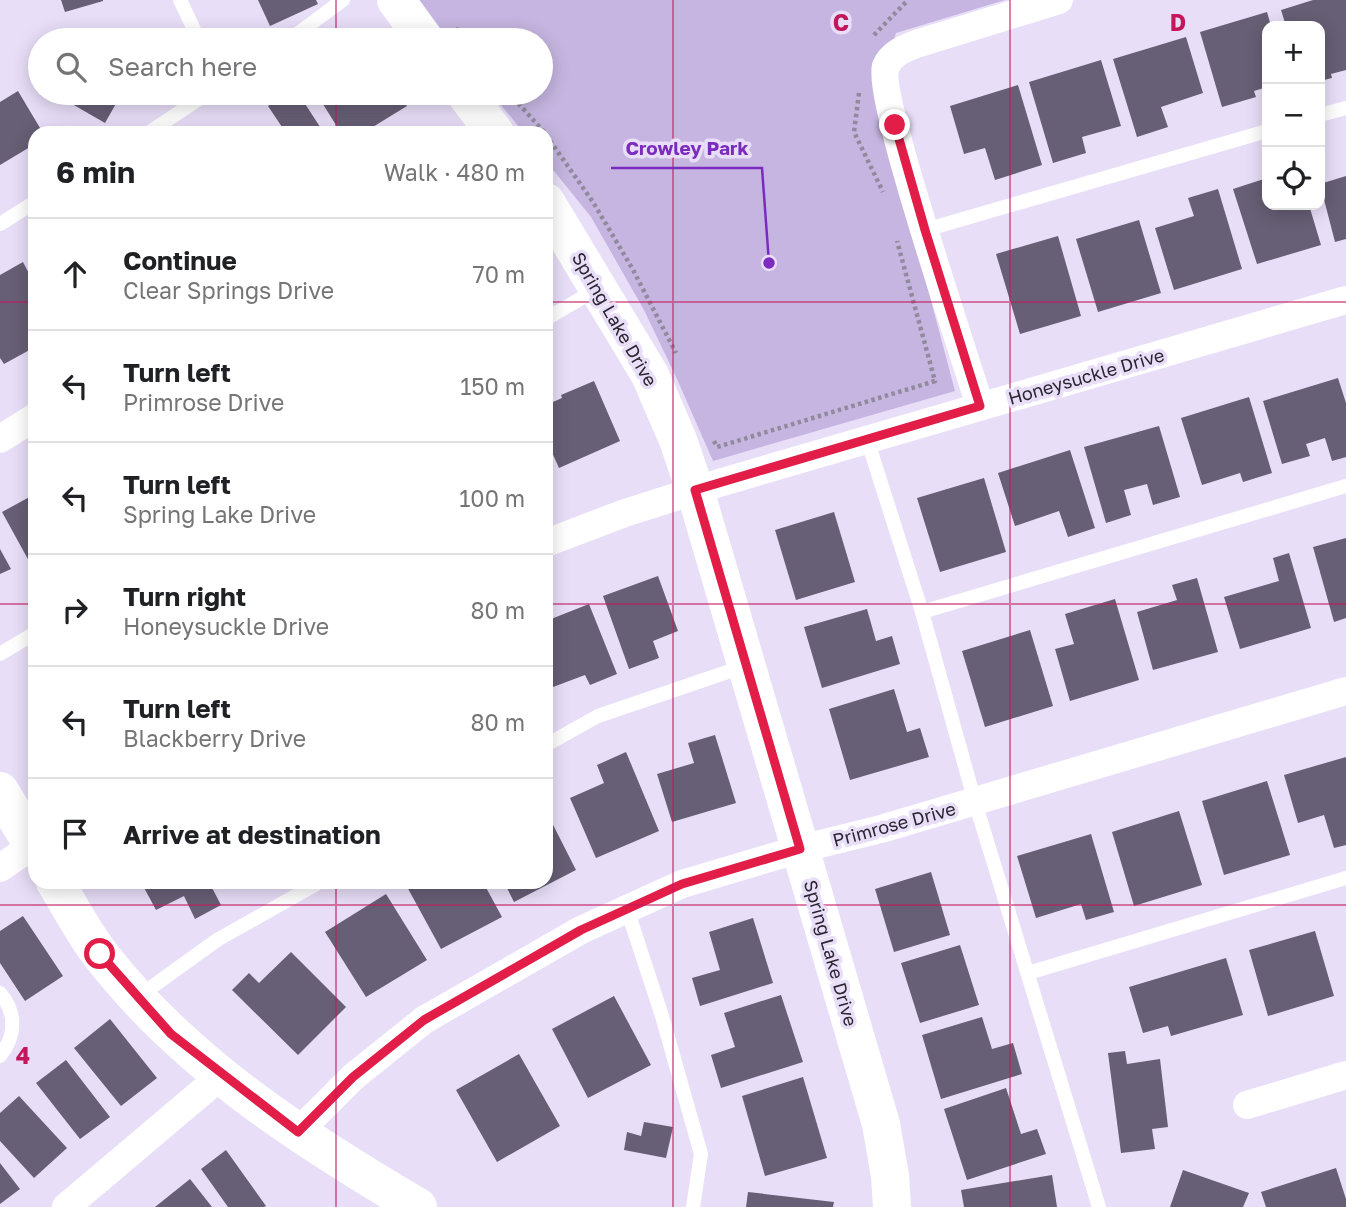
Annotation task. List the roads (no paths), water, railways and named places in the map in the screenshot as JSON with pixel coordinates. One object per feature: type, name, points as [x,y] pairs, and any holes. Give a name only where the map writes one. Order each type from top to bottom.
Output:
[{"type":"street","points":[[396,0],[416,28]]},
{"type":"street","points":[[980,406],[895,125],[886,85],[886,67],[898,52],[916,44],[1059,0]]},
{"type":"street","name":"Spring Lake Drive","points":[[553,214],[650,376],[695,490],[881,1124],[891,1176],[892,1207]]},
{"type":"street","name":"Honeysuckle Drive","points":[[553,541],[695,490],[1346,300]]},
{"type":"street","points":[[0,439],[28,421]]},
{"type":"street","name":"Primrose Drive","points":[[298,1132],[353,1077],[424,1020],[581,930],[682,884],[975,802],[1346,691]]},
{"type":"street","points":[[0,791],[28,836]]},
{"type":"street","points":[[0,868],[28,850]]},
{"type":"street","points":[[59,889],[100,954],[171,1034],[333,1157],[418,1207]]},
{"type":"street","points":[[66,1207],[222,1075]]},
{"type":"street","points":[[1247,1105],[1346,1075]]},
{"type":"lane","points":[[180,0],[193,28]]},
{"type":"lane","points":[[305,28],[343,0]]},
{"type":"lane","points":[[158,126],[190,105]]},
{"type":"lane","points":[[1325,114],[1346,108]]},
{"type":"lane","points":[[925,230],[1262,132]]},
{"type":"lane","points":[[0,224],[28,206]]},
{"type":"lane","points":[[553,316],[598,288]]},
{"type":"lane","points":[[867,439],[922,612],[975,802],[1099,1207]]},
{"type":"lane","points":[[922,612],[1346,486]]},
{"type":"lane","points":[[0,654],[28,637]]},
{"type":"lane","points":[[553,741],[598,716],[746,665]]},
{"type":"lane","points":[[1028,973],[1346,878]]},
{"type":"lane","points":[[138,997],[217,940],[308,889]]},
{"type":"lane","points":[[627,909],[662,1016],[701,1154],[693,1207]]},
{"type":"lane","points":[[0,993],[9,1009],[14,1031],[0,1056]]},
{"type":"place","name":"Crowley Park","points":[[769,263]]}]
